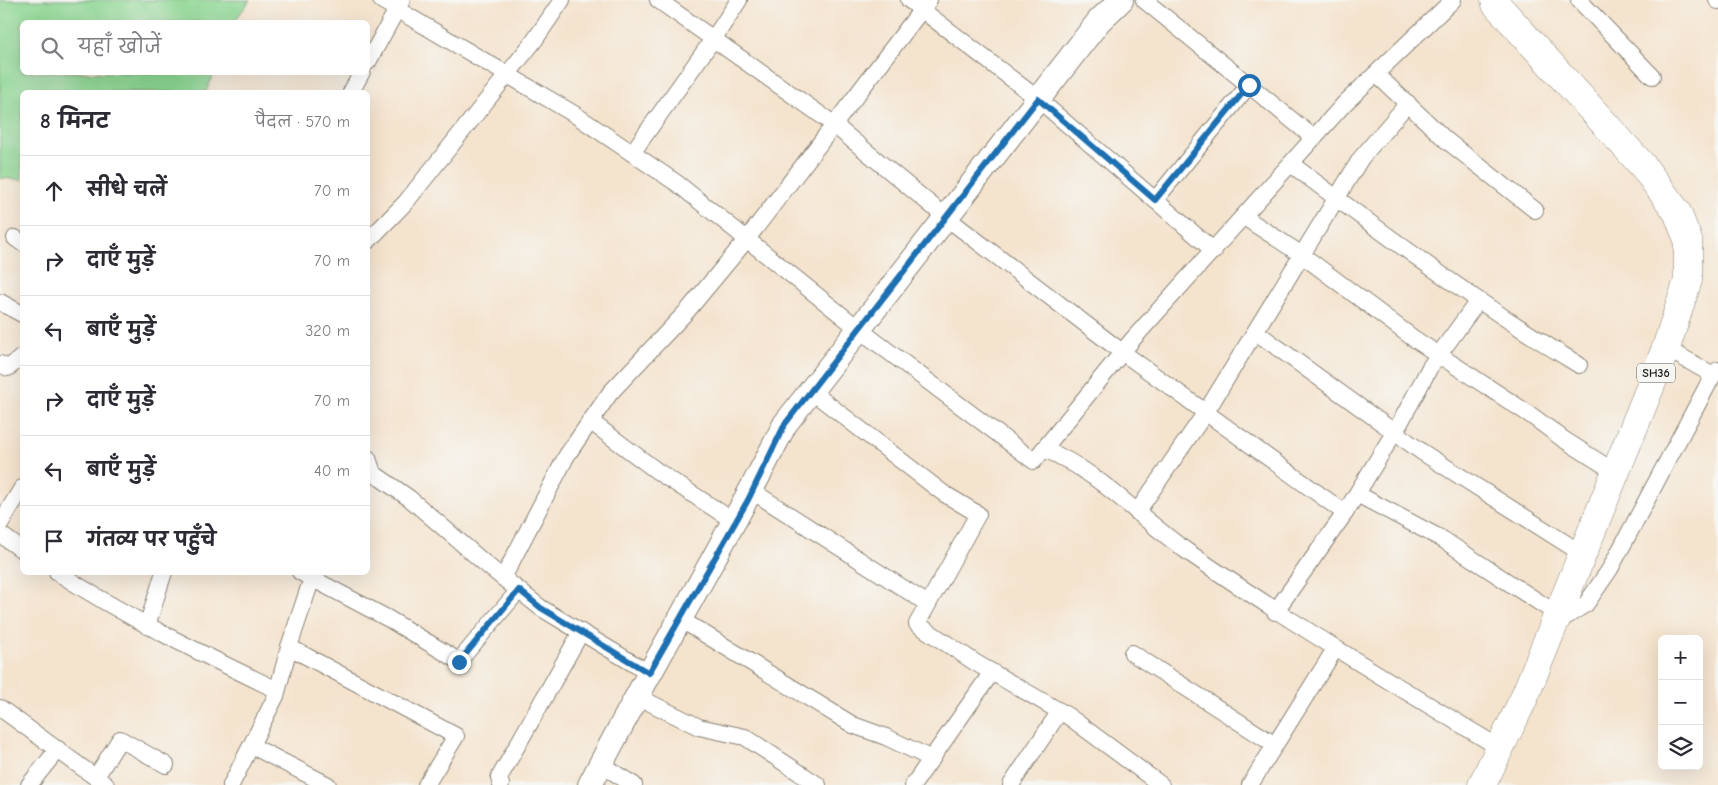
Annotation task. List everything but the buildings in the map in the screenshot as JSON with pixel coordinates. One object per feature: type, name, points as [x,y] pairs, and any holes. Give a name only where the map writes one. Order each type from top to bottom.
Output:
[{"type":"highway","name":"SH36","points":[[1482,785],[1524,698],[1581,553],[1666,348],[1688,280],[1688,240],[1677,212],[1643,166],[1496,4],[1495,0]]},
{"type":"street","points":[[381,0],[399,4],[678,184],[860,330],[1034,461],[1122,352],[1344,104],[1453,0]]},
{"type":"street","points":[[370,239],[406,202],[508,75],[562,0]]},
{"type":"street","points":[[658,0],[714,38],[835,126],[947,218],[1122,352],[1345,513]]},
{"type":"street","points":[[632,153],[739,0]]},
{"type":"street","points":[[908,0],[926,5],[1214,251]]},
{"type":"street","points":[[634,785],[595,775],[636,696],[752,491],[785,424],[1099,21],[1122,0]]},
{"type":"street","points":[[1144,0],[1314,138]]},
{"type":"street","points":[[1579,0],[1652,76]]},
{"type":"street","points":[[370,58],[399,4]]},
{"type":"street","points":[[503,578],[567,455],[610,393],[688,310],[747,239],[926,5]]},
{"type":"street","points":[[1376,74],[1446,140],[1536,210]]},
{"type":"street","points":[[352,90],[360,75]]},
{"type":"street","points":[[1155,200],[1249,85]]},
{"type":"street","points":[[1137,512],[1206,412],[1362,158],[1408,104]]},
{"type":"street","points":[[1291,164],[1407,252],[1478,301],[1579,365]]},
{"type":"street","points":[[1244,217],[1302,255],[1439,355],[1615,472]]},
{"type":"street","points":[[1275,612],[1345,513],[1439,355],[1478,301]]},
{"type":"street","points":[[0,302],[20,313]]},
{"type":"street","points":[[1256,332],[1394,433],[1581,553]]},
{"type":"street","points":[[1357,494],[1442,539],[1555,620],[1586,604],[1610,569],[1716,373],[1666,348]]},
{"type":"street","points":[[0,364],[8,368],[20,359]]},
{"type":"street","points":[[811,391],[943,493],[978,514],[917,624],[992,672],[1060,711],[1162,785]]},
{"type":"street","points":[[590,421],[657,471],[735,522]]},
{"type":"street","points":[[1044,449],[1071,462],[1106,486],[1169,539],[1275,612],[1500,748]]},
{"type":"street","points":[[370,469],[409,498],[541,608],[649,673]]},
{"type":"street","points":[[0,524],[20,491]]},
{"type":"street","points":[[752,491],[928,604]]},
{"type":"street","points":[[0,534],[20,549]]},
{"type":"street","points":[[62,575],[102,602],[277,690]]},
{"type":"street","points":[[147,626],[163,575]]},
{"type":"street","points":[[232,785],[277,690],[306,575],[387,618],[459,662],[519,590]]},
{"type":"street","points":[[680,619],[853,725],[886,737],[932,759]]},
{"type":"street","points":[[501,785],[499,778],[581,632]]},
{"type":"street","points":[[289,647],[456,736],[426,785]]},
{"type":"street","points":[[1250,785],[1336,648]]},
{"type":"street","points":[[1132,653],[1275,745]]},
{"type":"street","points":[[913,785],[992,672]]},
{"type":"street","points":[[636,696],[699,727],[745,737],[818,785]]},
{"type":"street","points":[[0,708],[101,781],[120,740],[166,765]]},
{"type":"street","points":[[1010,785],[1060,711]]},
{"type":"street","points":[[252,746],[328,785]]},
{"type":"street","points":[[29,785],[58,749]]},
{"type":"green space","points":[[0,0],[250,0],[235,20],[20,20],[20,75],[213,75],[207,90],[20,90],[20,180],[0,178]]},
{"type":"route","points":[[459,662],[486,632],[519,590],[541,608],[649,673],[748,500],[785,424],[1038,99],[1155,200],[1249,85]]}]
